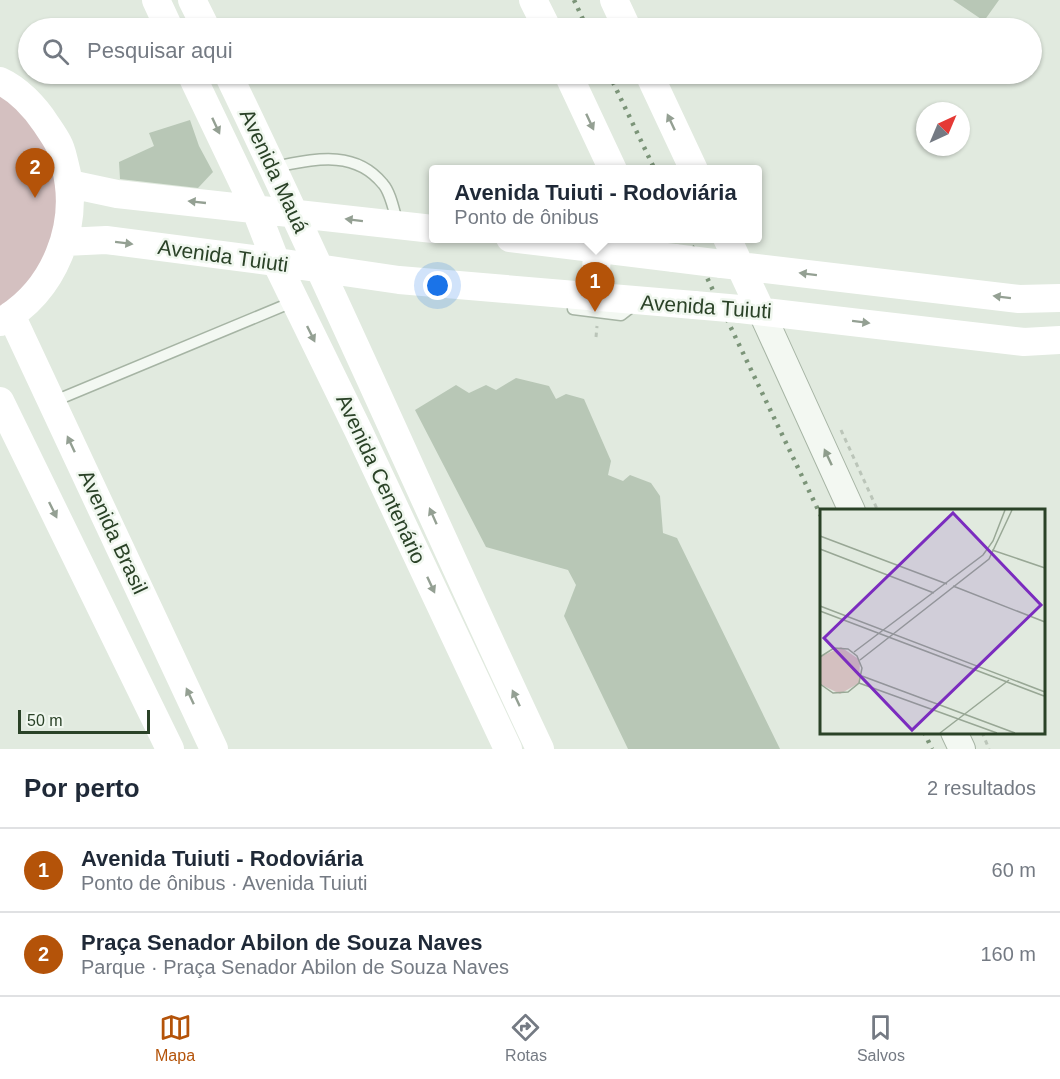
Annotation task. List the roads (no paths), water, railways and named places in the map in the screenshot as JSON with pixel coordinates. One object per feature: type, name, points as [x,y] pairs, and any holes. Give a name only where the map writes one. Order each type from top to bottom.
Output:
[{"type":"main road","points":[[156,0],[164,18]]},
{"type":"main road","points":[[192,0],[201,18]]},
{"type":"main road","points":[[533,0],[542,18]]},
{"type":"main road","points":[[614,0],[622,18]]},
{"type":"main road","points":[[0,81],[7,84],[38,111],[59,145],[70,184],[71,213],[65,242],[44,283],[5,319]]},
{"type":"main road","name":"Avenida Mauá","points":[[195,84],[255,208]]},
{"type":"main road","name":"Avenida Mauá","points":[[233,84],[296,213],[319,270]]},
{"type":"main road","points":[[573,84],[611,165]]},
{"type":"main road","points":[[654,84],[692,165]]},
{"type":"main road","points":[[70,184],[117,194],[429,230]]},
{"type":"main road","name":"Avenida Centenário","points":[[255,208],[276,262],[295,300],[479,653],[540,749]]},
{"type":"main road","name":"Avenida Tuiuti","points":[[65,242],[106,240],[399,280],[751,310],[1024,342],[1060,340]]},
{"type":"main road","name":"Avenida Tuiuti","points":[[550,243],[597,249],[730,256],[901,285],[1019,299],[1060,298]]},
{"type":"main road","points":[[595,298],[597,249]]},
{"type":"main road","points":[[658,251],[684,304]]},
{"type":"main road","points":[[730,256],[751,310]]},
{"type":"main road","name":"Avenida Centenário","points":[[319,270],[382,402],[479,653],[508,749]]},
{"type":"main road","points":[[901,285],[903,327]]},
{"type":"main road","name":"Avenida Brasil","points":[[5,319],[52,402],[214,749]]},
{"type":"main road","name":"Avenida Brasil","points":[[0,401],[170,749]]},
{"type":"street","points":[[751,310],[851,509]]},
{"type":"street","points":[[955,734],[962,749]]},
{"type":"lane","points":[[273,167],[322,158],[359,163],[384,185],[398,226]]},
{"type":"lane","points":[[399,280],[426,291],[506,300]]},
{"type":"lane","points":[[52,402],[295,300]]},
{"type":"lane","points":[[563,307],[621,315],[639,301]]},
{"type":"railway","points":[[574,0],[582,18]]},
{"type":"railway","points":[[614,84],[653,165]]},
{"type":"railway","points":[[690,243],[820,514]]},
{"type":"railway","points":[[925,734],[932,749]]},
{"type":"place","name":"Praça Senador Abilon de Souza Naves","points":[[35,198]]},
{"type":"place","name":"Avenida Tuiuti - Rodoviária","points":[[595,312]]}]
